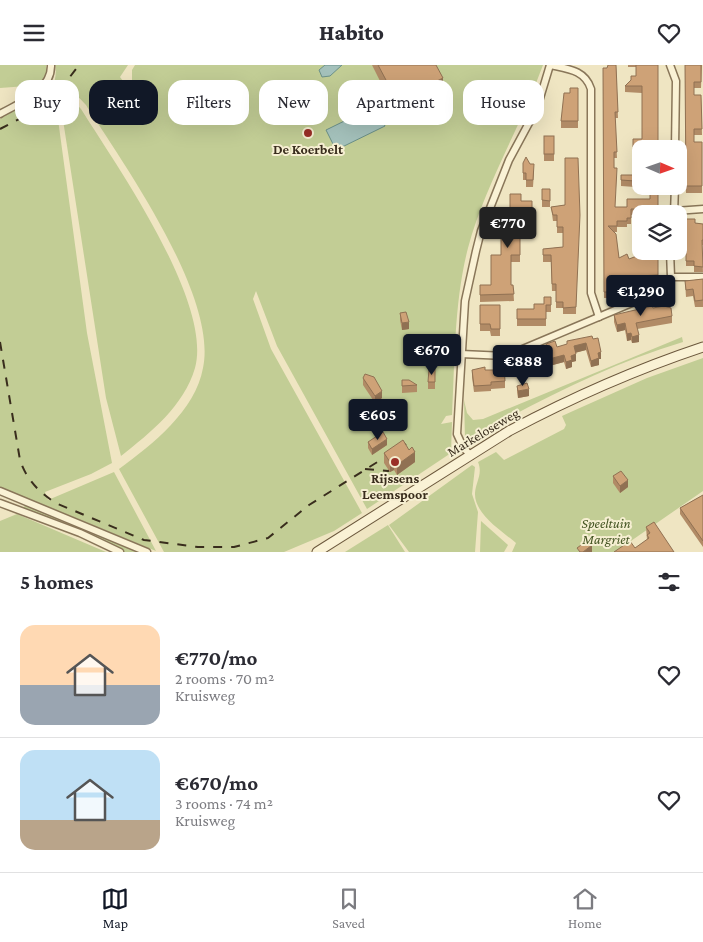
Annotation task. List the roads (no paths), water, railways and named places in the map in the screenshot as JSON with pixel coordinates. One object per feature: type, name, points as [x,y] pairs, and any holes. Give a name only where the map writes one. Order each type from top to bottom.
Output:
[{"type":"main road","name":"Markeloseweg","points":[[317,552],[536,417],[649,367],[703,347]]},
{"type":"street","points":[[0,114],[39,89],[49,79],[51,65]]},
{"type":"street","points":[[470,456],[457,434],[464,301],[481,231],[509,161],[537,108],[550,65],[581,73],[588,81],[591,89],[591,293],[599,317]]},
{"type":"street","points":[[670,65],[676,81],[675,140]]},
{"type":"street","points":[[687,211],[703,209]]},
{"type":"street","points":[[461,354],[506,356],[665,289],[671,277],[670,260]]},
{"type":"street","points":[[671,277],[703,277]]},
{"type":"street","points":[[0,491],[147,552]]},
{"type":"street","points":[[0,503],[120,552]]},
{"type":"water","points":[[325,65],[342,65],[330,76],[322,77],[319,70]]},
{"type":"water","points":[[338,124],[385,126],[336,150],[326,130]]},
{"type":"railway","points":[[0,129],[50,103],[79,65]]},
{"type":"railway","points":[[0,342],[20,460],[30,480],[45,496],[58,504],[144,540],[198,547],[234,547],[268,538],[309,505],[406,444]]},
{"type":"railway","points":[[365,469],[388,471],[401,465]]},
{"type":"place","name":"De Koerbelt","points":[[308,133]]},
{"type":"place","name":"Rijssens Leemspoor","points":[[395,462]]},
{"type":"park label","name":"Speeltuin Margriet","points":[[606,531]]}]
